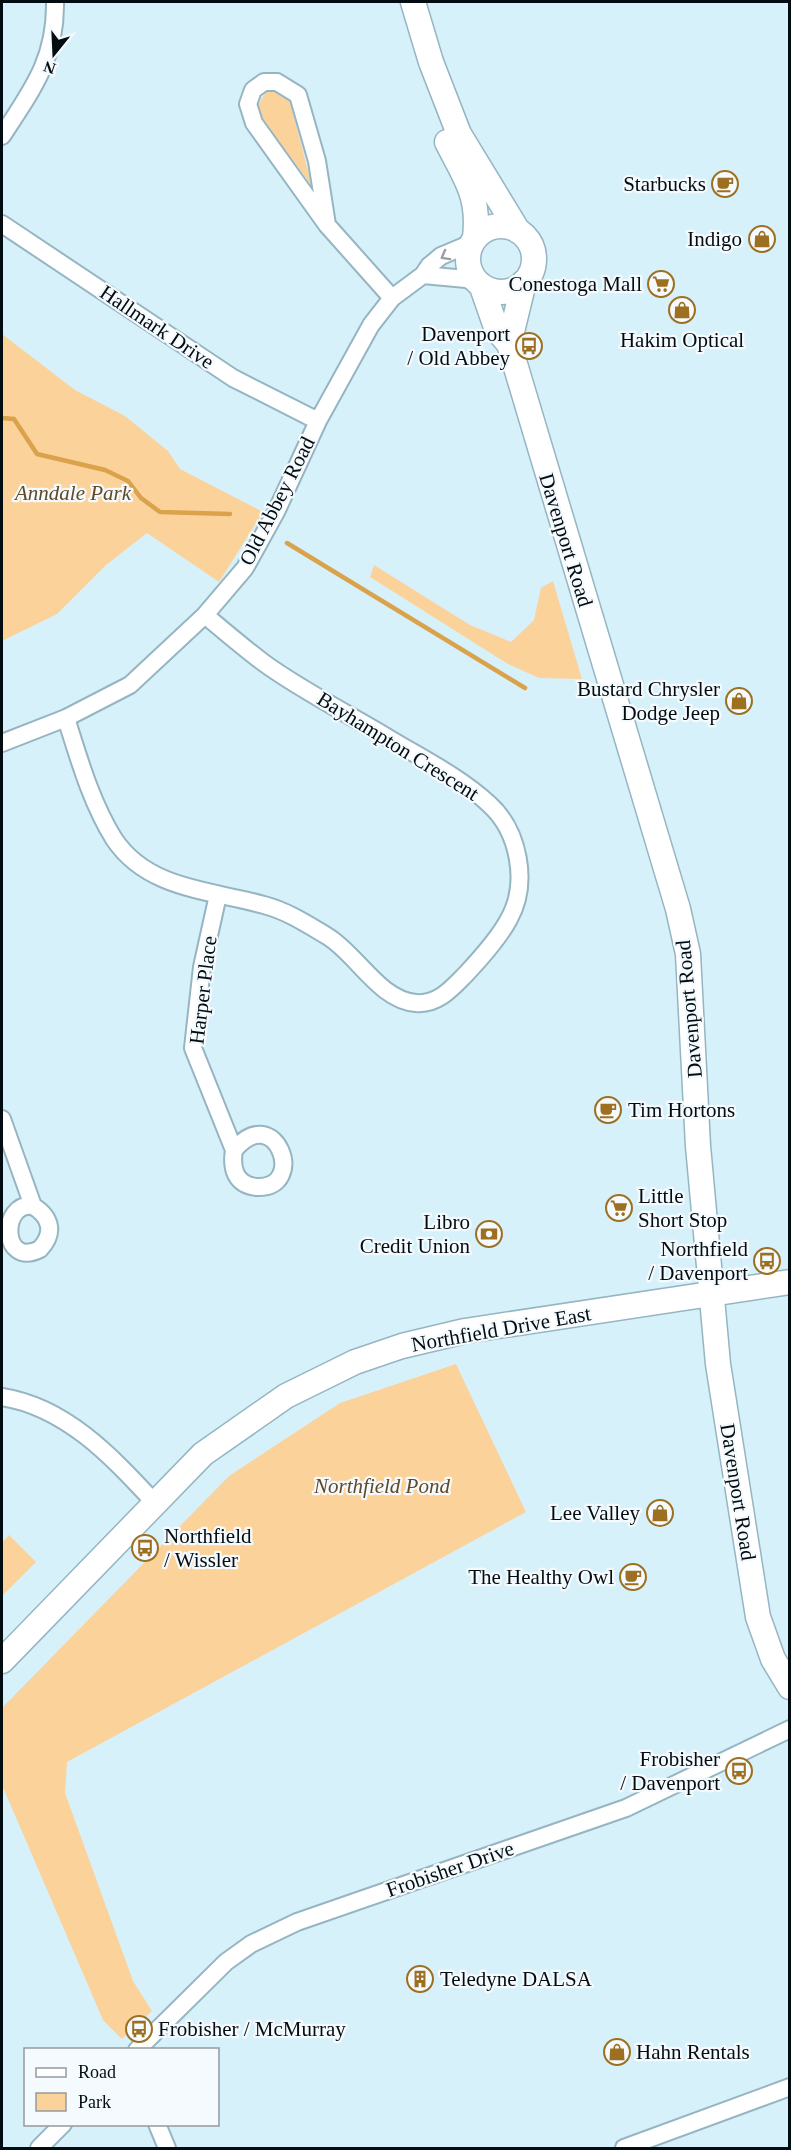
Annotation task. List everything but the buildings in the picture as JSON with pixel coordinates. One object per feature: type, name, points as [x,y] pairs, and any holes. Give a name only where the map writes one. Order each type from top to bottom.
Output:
[{"type":"street","points":[[2,136],[41,74],[49,54],[56,23],[55,2]]},
{"type":"street","points":[[397,2],[442,135],[474,195],[473,240],[468,265],[481,286]]},
{"type":"street","points":[[413,2],[431,62],[459,134],[518,231],[526,238],[533,253],[532,269],[524,282],[509,344]]},
{"type":"street","points":[[327,225],[317,161],[298,95],[278,82],[264,82],[253,90],[248,104],[254,123],[327,225],[392,298]]},
{"type":"street","name":"Hallmark Drive","points":[[2,224],[233,378],[318,421]]},
{"type":"street","points":[[473,240],[490,228],[500,226],[518,231]]},
{"type":"street","name":"Old Abbey Road","points":[[2,743],[66,718],[130,685],[205,615],[245,568],[276,512],[318,421],[371,325],[392,298],[423,275],[429,266],[441,256],[473,240]]},
{"type":"street","points":[[423,275],[466,279],[491,291],[509,291],[524,282]]},
{"type":"street","name":"Davenport Road","points":[[481,286],[498,330],[509,344],[678,909],[688,954],[690,1029],[718,1364],[758,1617],[773,1659],[789,1687]]},
{"type":"street","name":"Bayhampton Crescent","points":[[66,718],[98,810],[116,841],[138,864],[170,883],[265,905],[294,917],[337,942],[385,988],[400,999],[417,1004],[435,1001],[449,991],[477,963],[510,918],[519,884],[517,848],[506,825],[491,805],[450,776],[266,664],[205,615]]},
{"type":"street","name":"Harper Place","points":[[218,895],[202,967],[193,1048],[234,1150]]},
{"type":"street","points":[[2,1119],[33,1206]]},
{"type":"street","name":"Northfield Drive East","points":[[2,1661],[203,1454],[286,1396],[355,1362],[402,1346],[465,1331],[711,1296],[789,1282]]},
{"type":"street","points":[[2,1397],[30,1404],[74,1426],[154,1502]]},
{"type":"street","name":"Frobisher Drive","points":[[138,2048],[226,1962],[251,1944],[297,1922],[626,1808],[789,1729]]},
{"type":"street","points":[[624,2148],[789,2087]]},
{"type":"street","points":[[39,2148],[61,2126]]},
{"type":"street","points":[[158,2126],[166,2148]]},
{"type":"green space","points":[[266,92],[278,92],[290,102],[312,186],[259,115],[258,105]]},
{"type":"green space","name":"Anndale Park","points":[[2,334],[75,390],[125,416],[168,451],[180,469],[263,512],[219,582],[147,533],[106,565],[57,614],[2,641]]},
{"type":"green space","points":[[374,565],[470,625],[511,642],[534,620],[541,588],[553,581],[582,679],[539,678],[508,664],[370,577]]},
{"type":"green space","name":"Northfield Pond","points":[[456,1364],[526,1512],[67,1762],[65,1793],[133,1981],[152,2011],[122,2039],[103,2020],[2,1785],[2,1708],[229,1476],[340,1403]]},
{"type":"green space","points":[[9,1535],[36,1562],[2,1596],[2,1543]]},
{"type":"waterway","points":[[2,418],[14,419],[37,454],[105,470],[128,481],[141,498],[160,512],[230,514]]},
{"type":"waterway","points":[[287,543],[525,688]]},
{"type":"place","name":"Starbucks","points":[[725,184]]},
{"type":"place","name":"Indigo","points":[[762,239]]},
{"type":"place","name":"Conestoga Mall","points":[[661,284]]},
{"type":"place","name":"Hakim Optical","points":[[682,310]]},
{"type":"place","name":"Davenport / Old Abbey","points":[[529,346]]},
{"type":"place","name":"Bustard Chrysler Dodge Jeep","points":[[739,701]]},
{"type":"place","name":"Tim Hortons","points":[[608,1110]]},
{"type":"place","name":"Little Short Stop","points":[[619,1208]]},
{"type":"place","name":"Libro Credit Union","points":[[489,1234]]},
{"type":"place","name":"Northfield / Davenport","points":[[767,1261]]},
{"type":"place","name":"Lee Valley","points":[[660,1513]]},
{"type":"place","name":"Northfield / Wissler","points":[[145,1548]]},
{"type":"place","name":"The Healthy Owl","points":[[633,1577]]},
{"type":"place","name":"Frobisher / Davenport","points":[[739,1771]]},
{"type":"place","name":"Teledyne DALSA","points":[[420,1979]]},
{"type":"place","name":"Frobisher / McMurray","points":[[139,2029]]},
{"type":"place","name":"Hahn Rentals","points":[[617,2052]]}]
